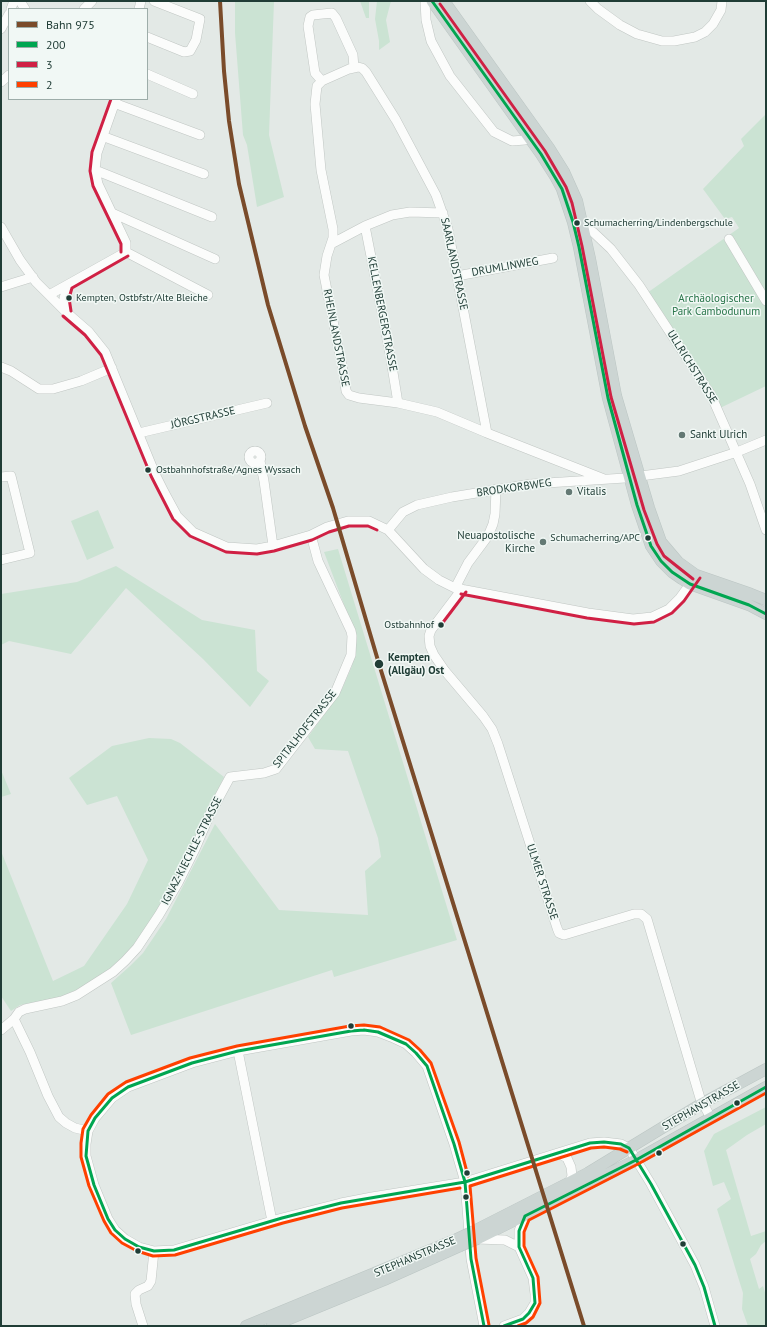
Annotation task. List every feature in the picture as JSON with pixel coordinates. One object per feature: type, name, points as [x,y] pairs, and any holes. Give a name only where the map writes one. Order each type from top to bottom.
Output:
[{"type":"main road","points":[[432,1],[529,138],[562,189],[583,246],[634,477],[661,542],[693,579],[749,605],[765,607]]},
{"type":"main road","points":[[444,1],[549,148],[564,172],[577,201],[583,226],[583,246]]},
{"type":"main road","name":"STEPHANSTRASSE","points":[[524,1211],[570,1183],[590,1178],[629,1148],[703,1103],[766,1069]]},
{"type":"main road","name":"STEPHANSTRASSE","points":[[272,1326],[330,1297],[384,1280],[590,1178],[636,1160],[766,1087]]},
{"type":"main road","name":"STEPHANSTRASSE","points":[[246,1326],[316,1303]]},
{"type":"street","points":[[148,37],[184,52],[190,51],[196,40],[200,19],[154,1]]},
{"type":"street","points":[[425,1],[426,20],[430,40],[450,76],[494,132],[512,141],[525,140],[529,138]]},
{"type":"street","points":[[590,1],[598,9],[620,25],[637,34],[657,40],[674,42],[695,38],[705,32],[713,24],[721,10],[722,1]]},
{"type":"street","points":[[332,13],[336,18],[353,55],[354,68],[342,71],[320,84],[315,73],[308,26],[310,17],[313,15],[332,13]]},
{"type":"street","points":[[1,29],[8,16]]},
{"type":"street","name":"SAARLANDSTRASSE","points":[[354,68],[362,68],[366,72],[396,120],[436,195],[443,213],[448,229],[486,433]]},
{"type":"street","points":[[148,74],[193,94]]},
{"type":"street","name":"RHEINLANDSTRASSE","points":[[320,84],[314,104],[316,129],[321,170],[333,229],[324,275],[346,391],[349,395],[358,398],[398,403],[437,412],[486,433],[604,479]]},
{"type":"street","points":[[126,252],[126,244],[98,184],[95,170],[97,153],[115,101],[200,135]]},
{"type":"street","points":[[102,136],[204,174]]},
{"type":"street","points":[[95,170],[212,217]]},
{"type":"street","points":[[110,212],[215,259]]},
{"type":"street","points":[[331,244],[365,226],[392,215],[410,212],[443,213]]},
{"type":"street","name":"KELLENBERGERSTRASSE","points":[[365,226],[389,348],[398,403]]},
{"type":"street","name":"ULLRICHSTRASSE","points":[[583,226],[593,232],[611,249],[639,285],[711,395],[737,452],[766,530]]},
{"type":"street","points":[[1,227],[20,260],[33,278],[66,312],[89,332],[105,352],[155,474],[177,516],[193,532],[227,547],[257,549],[311,535],[327,527],[348,521],[369,521],[388,530],[424,568],[439,580],[459,588],[588,613],[633,619],[662,613],[680,598],[693,579]]},
{"type":"street","points":[[730,239],[766,301]]},
{"type":"street","points":[[49,295],[126,252]]},
{"type":"street","points":[[126,252],[208,295]]},
{"type":"street","name":"DRUMLINWEG","points":[[457,276],[553,258]]},
{"type":"street","points":[[1,287],[33,278]]},
{"type":"street","points":[[66,312],[64,302],[68,285]]},
{"type":"street","points":[[1,367],[11,371],[39,389],[53,390],[81,381],[112,368]]},
{"type":"street","name":"JÖRGSTRASSE","points":[[139,434],[267,403]]},
{"type":"street","name":"BRODKORBWEG","points":[[388,530],[403,512],[410,508],[452,497],[531,484],[634,477],[679,471],[737,452],[766,440]]},
{"type":"street","points":[[260,461],[273,546]]},
{"type":"street","points":[[1,476],[11,476],[30,553],[1,560]]},
{"type":"street","points":[[459,588],[468,563],[491,530],[495,514],[496,489]]},
{"type":"street","name":"SPITALHOFSTRASSE","points":[[230,777],[264,773],[276,769],[335,693],[347,668],[352,646],[351,631],[318,561],[311,535]]},
{"type":"street","name":"ULMER STRASSE","points":[[459,588],[431,630],[429,636],[430,646],[434,655],[445,671],[492,729],[559,933],[564,935],[634,914],[641,914],[647,919],[703,1103],[711,1118]]},
{"type":"street","name":"IGNAZ-KIECHLE-STRASSE","points":[[1,1030],[14,1020],[19,1012],[25,1009],[62,1001],[77,995],[113,972],[126,961],[137,948],[159,915],[178,883],[210,814],[230,777]]},
{"type":"street","points":[[14,1020],[59,1117],[66,1123],[88,1132]]},
{"type":"street","points":[[484,1326],[471,1259],[464,1182],[454,1144],[427,1066],[406,1044],[378,1032],[364,1030],[350,1031],[238,1051],[192,1063],[128,1086],[112,1098],[94,1118],[88,1132],[86,1144],[88,1163],[94,1185],[108,1219],[115,1230],[125,1239],[139,1247],[154,1251],[174,1250],[272,1221],[363,1198],[464,1182],[590,1143],[604,1142],[622,1144],[629,1148],[651,1184],[695,1265],[704,1287],[714,1326]]},
{"type":"street","points":[[238,1051],[272,1221]]},
{"type":"street","points":[[558,1153],[567,1158],[571,1167],[572,1176],[570,1183]]},
{"type":"street","points":[[504,1326],[523,1318],[529,1313],[535,1303],[533,1278],[519,1247],[519,1231],[524,1211]]},
{"type":"street","points":[[476,1235],[505,1240],[519,1247]]},
{"type":"street","points":[[143,1326],[136,1304],[135,1294],[139,1290],[148,1286],[151,1281],[154,1251]]},
{"type":"green space","points":[[235,1],[274,1],[269,135],[284,197],[257,207],[247,145],[243,135],[235,33]]},
{"type":"green space","points":[[360,1],[369,1],[369,18],[366,18]]},
{"type":"green space","points":[[377,1],[391,1],[386,20],[390,42],[379,50],[375,19]]},
{"type":"green space","name":"Archäologischer Park Cambodunum","points":[[766,114],[766,386],[720,408],[647,293],[739,228],[732,217],[725,219],[703,189],[744,146],[741,139]]},
{"type":"green space","points":[[98,510],[114,548],[87,560],[71,521]]},
{"type":"green space","points":[[338,549],[457,940],[334,977],[332,970],[131,1035],[111,983],[143,953],[166,919],[215,824],[279,910],[368,915],[365,871],[381,857],[378,838],[348,751],[315,749],[308,737],[342,689],[352,666],[357,639],[324,552]]},
{"type":"green space","points":[[116,566],[202,620],[255,630],[257,671],[269,681],[250,707],[203,659],[126,588],[71,654],[9,641],[1,645],[1,594],[77,582]]},
{"type":"green space","points":[[149,738],[171,739],[180,743],[224,777],[175,882],[134,946],[101,977],[61,998],[20,1005],[11,1011],[1,996],[1,851],[53,981],[84,966],[127,904],[148,860],[117,796],[87,805],[69,778],[112,746]]},
{"type":"green space","points":[[1,770],[11,794],[1,797]]},
{"type":"green space","points":[[766,1107],[766,1124],[726,1150],[751,1236],[766,1231],[766,1241],[750,1259],[759,1289],[763,1286],[766,1296],[766,1326],[748,1326],[742,1309],[743,1293],[717,1209],[731,1199],[724,1182],[713,1186],[704,1151],[714,1134]]},
{"type":"rail line","name":"975","points":[[220,1],[224,71],[229,121],[239,184],[268,305],[305,426],[333,508],[379,664],[584,1326]]},
{"type":"transit line","name":"200","points":[[432,1],[541,154],[562,189],[573,222],[579,247],[608,398],[637,505],[651,546],[661,561],[672,572],[690,584],[749,605],[766,614]]},
{"type":"transit line","name":"3","points":[[440,4],[545,151],[566,187],[572,203],[582,246],[611,397],[644,510],[657,544],[664,556],[693,579]]},
{"type":"transit line","name":"3","points":[[111,100],[92,152],[90,171],[93,186],[121,244],[121,252]]},
{"type":"transit line","name":"3","points":[[71,311],[69,298],[72,288],[128,256]]},
{"type":"transit line","name":"3","points":[[63,316],[85,335],[101,355],[151,476],[173,519],[190,536],[226,552],[257,554],[274,551],[312,540],[329,532],[349,526],[368,526],[377,530]]},
{"type":"transit line","name":"3","points":[[461,594],[587,618],[634,624],[654,622],[672,613],[684,601],[700,578]]},
{"type":"transit line","name":"3","points":[[441,625],[466,592]]},
{"type":"transit line","name":"2","points":[[460,1188],[342,1208],[283,1223],[175,1255],[153,1256],[137,1251],[122,1243],[111,1233],[104,1221],[89,1186],[81,1157],[81,1143],[83,1129],[91,1115],[108,1094],[126,1082],[190,1058],[237,1046],[350,1026],[364,1025],[380,1027],[409,1040],[431,1063],[459,1142],[468,1176]]},
{"type":"transit line","name":"200","points":[[364,1030],[378,1032],[406,1044],[427,1066],[454,1144],[465,1182],[341,1203],[282,1218],[174,1250],[154,1251],[139,1247],[125,1239],[115,1230],[108,1219],[94,1185],[86,1156],[88,1131],[95,1118],[112,1098],[128,1087],[192,1063],[238,1051],[364,1030]]},
{"type":"transit line","name":"200","points":[[525,1216],[636,1160],[766,1087]]},
{"type":"transit line","name":"2","points":[[518,1326],[526,1323],[533,1317],[540,1303],[538,1277],[524,1246],[524,1232],[529,1220],[638,1164],[766,1093]]},
{"type":"transit line","name":"200","points":[[465,1182],[590,1143],[604,1142],[621,1144],[629,1148],[651,1184],[695,1265],[704,1287],[715,1326]]},
{"type":"transit line","name":"2","points":[[489,1325],[476,1258],[470,1186],[591,1148],[604,1147],[620,1149],[627,1152]]},
{"type":"transit line","name":"200","points":[[465,1182],[471,1259],[484,1326]]},
{"type":"transit line","name":"200","points":[[504,1326],[523,1319],[535,1303],[533,1278],[519,1247],[519,1231],[525,1216]]},
{"type":"place","name":"Schumacherring/Lindenbergschule","points":[[577,223]]},
{"type":"place","name":"Kempten, Ostbfstr/Alte Bleiche","points":[[69,298]]},
{"type":"place","name":"Sankt Ulrich","points":[[682,435]]},
{"type":"place","name":"Ostbahnhofstraße/Agnes Wyssach","points":[[148,470]]},
{"type":"place","name":"Vitalis","points":[[569,492]]},
{"type":"place","name":"Schumacherring/APC","points":[[648,538]]},
{"type":"place","name":"Neuapostolische Kirche","points":[[543,542]]},
{"type":"place","name":"Ostbahnhof","points":[[441,625]]},
{"type":"place","name":"Kempten (Allgäu) Ost","points":[[379,664]]}]
